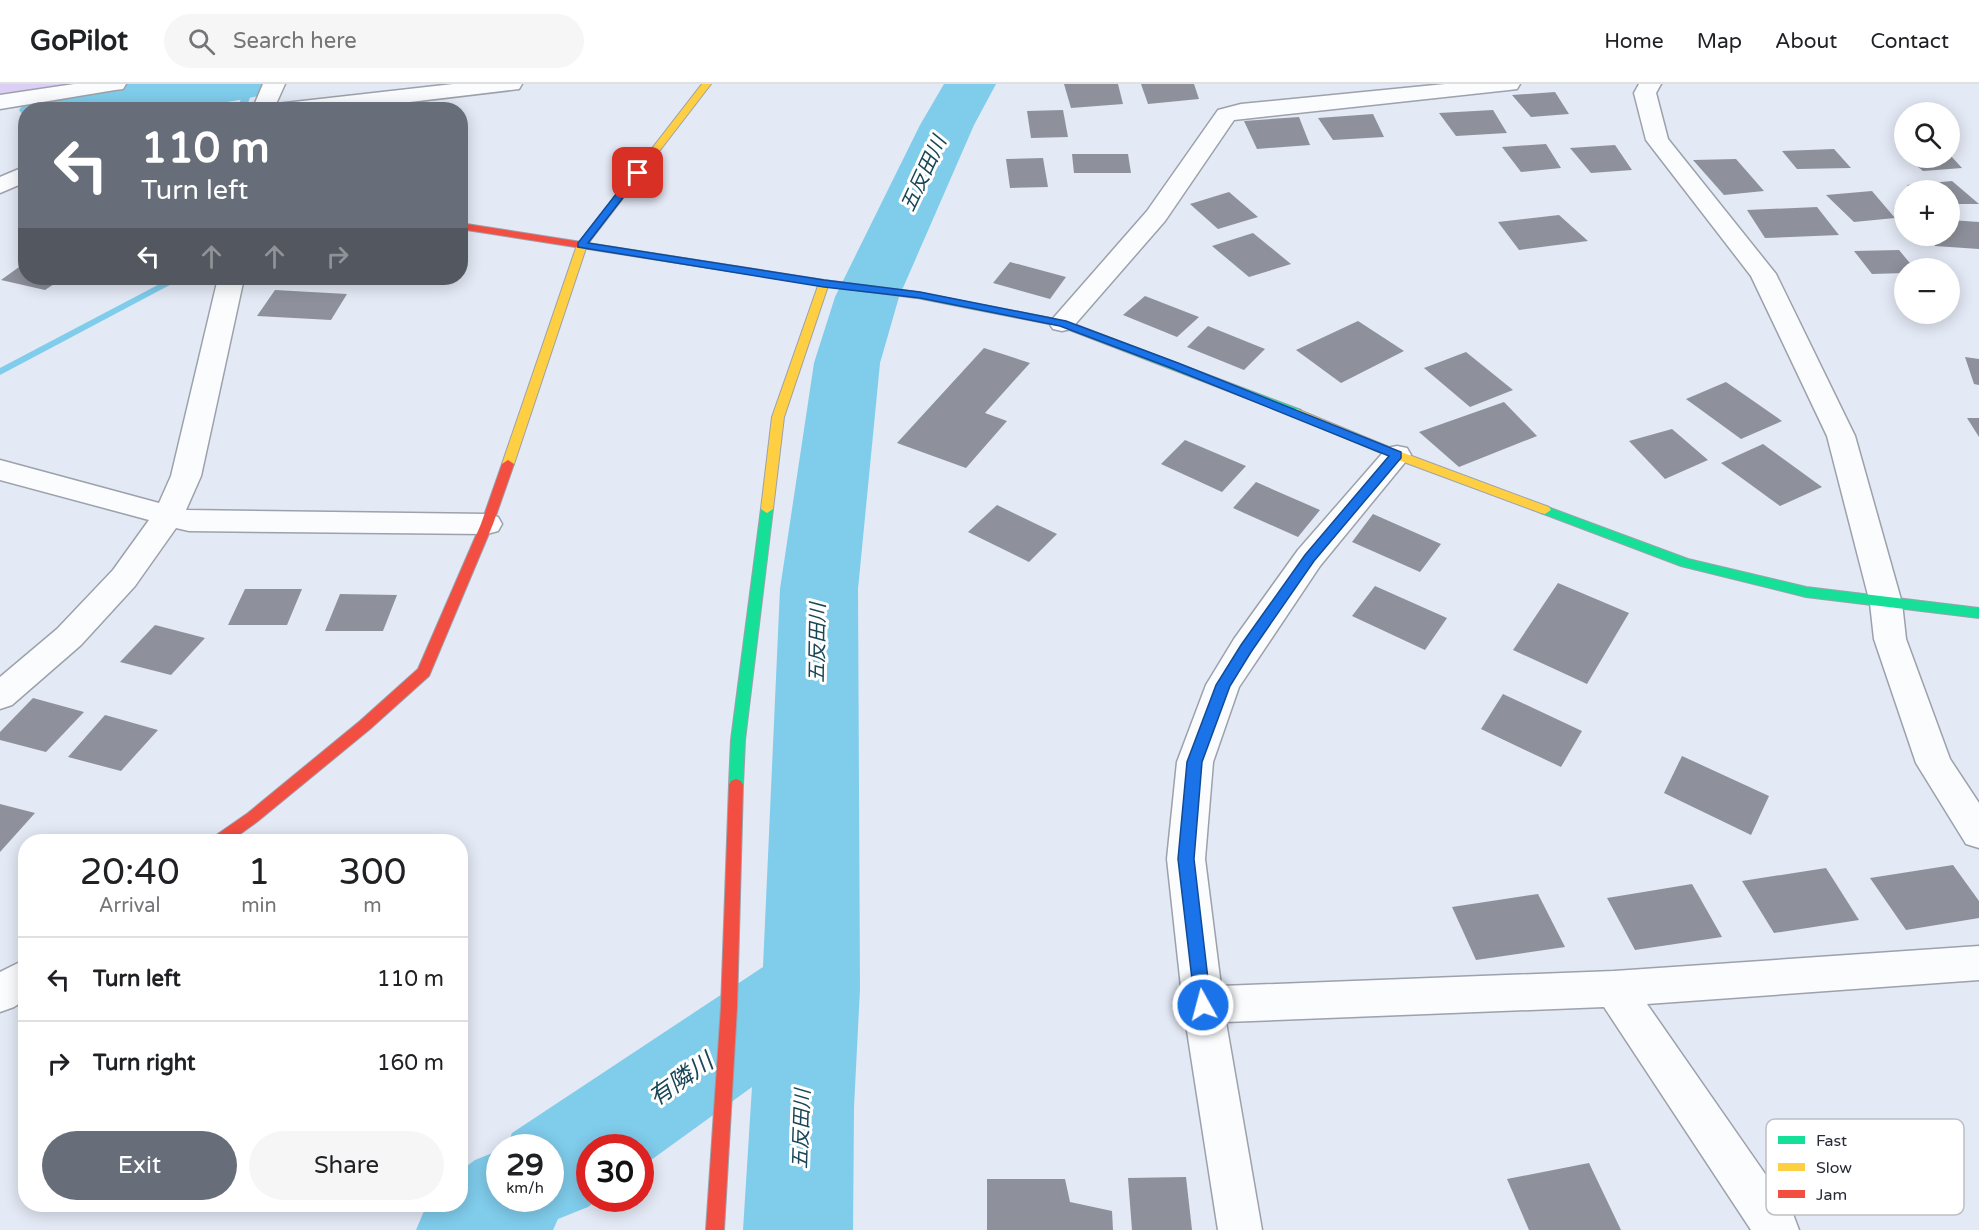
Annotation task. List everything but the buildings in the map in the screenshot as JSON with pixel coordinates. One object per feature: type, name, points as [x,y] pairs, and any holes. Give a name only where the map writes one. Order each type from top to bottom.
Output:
[{"type":"street","points":[[0,102],[115,84]]},
{"type":"street","points":[[266,102],[274,84]]},
{"type":"street","points":[[351,102],[511,84]]},
{"type":"street","points":[[229,834],[253,817],[365,725],[424,672],[487,524],[582,245],[707,84]]},
{"type":"street","points":[[1062,323],[1156,216],[1226,115],[1241,111],[1509,84]]},
{"type":"street","points":[[1650,84],[1645,93],[1658,140],[1763,274],[1841,436],[1886,603],[1890,639],[1934,763],[1979,833]]},
{"type":"street","points":[[0,186],[18,177]]},
{"type":"street","points":[[468,227],[824,283],[920,295],[1062,323],[1174,365],[1397,455],[1686,562],[1806,592],[1979,613]]},
{"type":"street","points":[[715,1230],[729,1007],[738,740],[778,417],[824,283]]},
{"type":"street","points":[[0,696],[77,628],[124,578],[168,517],[186,476],[229,285]]},
{"type":"street","points":[[1240,1230],[1203,1005],[1186,859],[1195,762],[1223,685],[1246,648],[1309,558],[1397,455]]},
{"type":"street","points":[[0,470],[189,521],[487,524]]},
{"type":"street","points":[[1203,1005],[1379,1000],[1614,989],[1979,963]]},
{"type":"street","points":[[0,994],[18,982]]},
{"type":"street","points":[[1614,989],[1766,1214]]},
{"type":"street","points":[[1767,1215],[1777,1230]]},
{"type":"shaded area","points":[[0,84],[89,84],[0,96]]},
{"type":"waterway","points":[[97,102],[243,84]]},
{"type":"waterway","points":[[244,102],[250,84]]},
{"type":"waterway","name":"五反田川","points":[[811,989],[819,589],[847,363],[867,297],[947,125],[970,84]]},
{"type":"waterway","points":[[0,372],[165,285]]},
{"type":"waterway","name":"有隣川","points":[[564,1160],[811,989]]},
{"type":"waterway","name":"五反田川","points":[[798,1230],[802,1107],[811,989]]},
{"type":"waterway","name":"有隣川","points":[[471,1230],[495,1212]]},
{"type":"traffic: fast","points":[[916,295],[1062,323],[1297,413]]},
{"type":"traffic: fast","points":[[736,785],[738,740],[767,509]]},
{"type":"traffic: fast","points":[[1545,510],[1685,563],[1806,592],[1979,613]]},
{"type":"traffic: slow","points":[[508,464],[582,245],[707,84]]},
{"type":"traffic: slow","points":[[767,509],[778,417],[824,283]]},
{"type":"traffic: slow","points":[[1297,413],[1397,455],[1545,510]]},
{"type":"traffic: jam","points":[[468,227],[824,283],[916,295]]},
{"type":"traffic: jam","points":[[229,834],[253,817],[365,725],[424,672],[487,524],[508,464]]},
{"type":"traffic: jam","points":[[715,1230],[729,1007],[736,785]]},
{"type":"route","points":[[638,173],[582,245],[824,283],[920,295],[1062,323],[1281,407],[1397,455],[1309,558],[1246,648],[1223,685],[1195,762],[1186,859],[1203,1005]]}]
